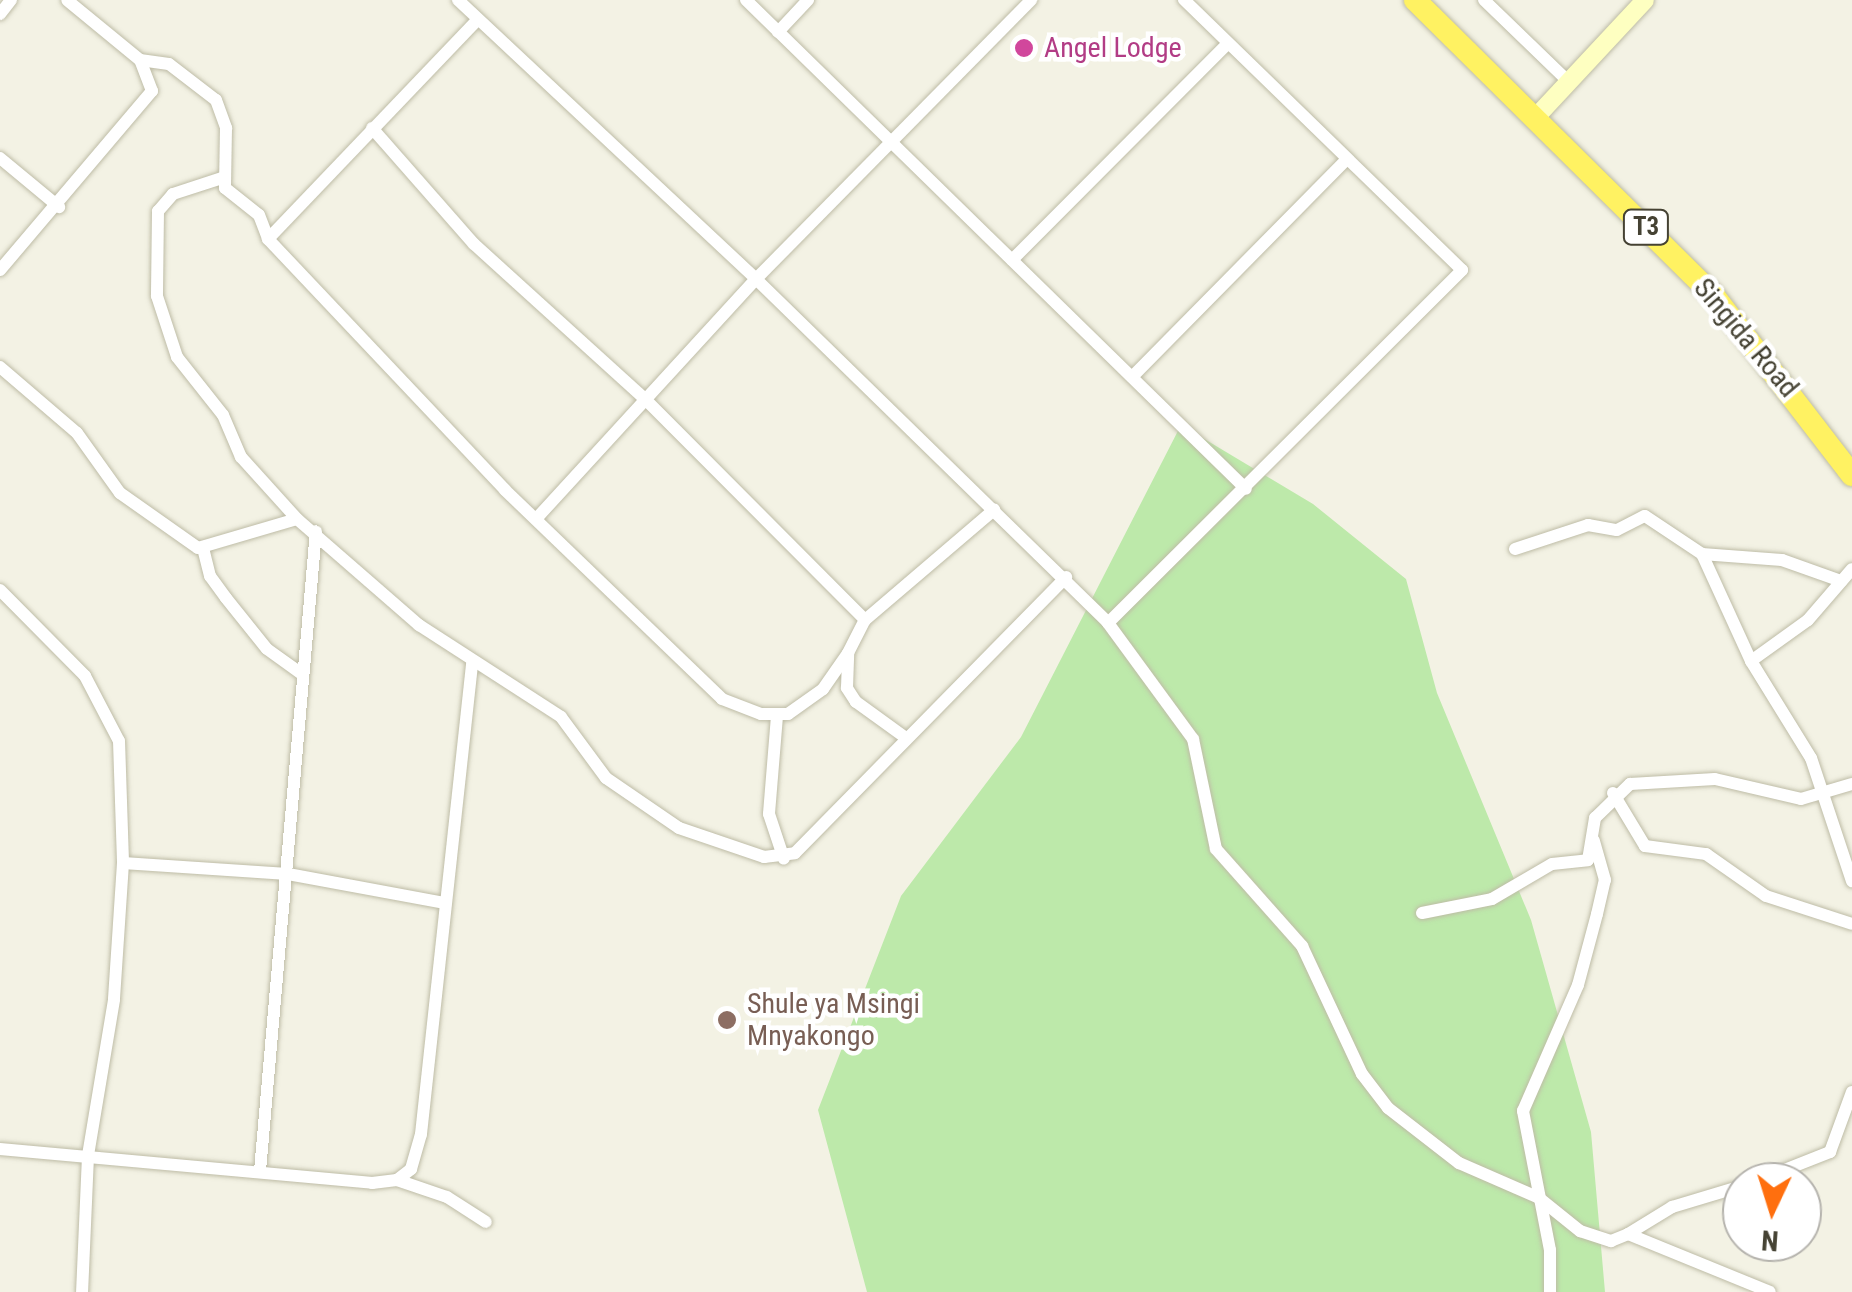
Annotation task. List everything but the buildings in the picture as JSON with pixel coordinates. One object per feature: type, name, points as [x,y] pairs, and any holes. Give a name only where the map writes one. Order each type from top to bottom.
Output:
[{"type":"highway","name":"Singida Road","points":[[1415,0],[1537,116],[1714,296],[1852,475]]},
{"type":"street","points":[[0,14],[12,0]]},
{"type":"street","points":[[0,270],[148,102],[152,81],[140,60],[67,0]]},
{"type":"street","points":[[458,0],[1066,576],[1108,623],[1181,718],[1210,798],[1216,849],[1302,946],[1362,1074],[1388,1108],[1458,1162],[1540,1198],[1580,1231],[1611,1241],[1672,1207],[1722,1192]]},
{"type":"street","points":[[746,0],[1246,489]]},
{"type":"street","points":[[778,32],[808,0]]},
{"type":"street","points":[[536,519],[756,279],[1031,0]]},
{"type":"street","points":[[1108,623],[1462,270],[1184,0]]},
{"type":"street","points":[[1484,0],[1569,82]]},
{"type":"street","points":[[1537,116],[1645,0]]},
{"type":"street","points":[[268,240],[477,20]]},
{"type":"street","points":[[1012,260],[1228,43]]},
{"type":"street","points":[[140,60],[169,64],[216,100],[226,128],[222,178],[225,188],[258,215],[268,240],[536,519],[722,699],[777,716],[812,699],[848,653],[865,620],[994,510]]},
{"type":"street","points":[[372,128],[474,244],[648,400],[865,620]]},
{"type":"street","points":[[0,158],[59,207]]},
{"type":"street","points":[[1132,376],[1347,158]]},
{"type":"street","points":[[222,178],[173,194],[158,211],[157,296],[177,357],[223,415],[241,457],[297,518],[418,625],[561,717],[606,778],[679,828],[784,858]]},
{"type":"street","points":[[0,367],[77,433],[120,493],[202,548],[210,576],[226,598],[267,649],[303,675]]},
{"type":"street","points":[[1515,549],[1588,525],[1616,530],[1645,516],[1702,554],[1724,561],[1782,560],[1841,581]]},
{"type":"street","points":[[202,548],[297,518]]},
{"type":"street","points":[[260,1171],[316,531]]},
{"type":"street","points":[[1702,554],[1752,661],[1812,758],[1835,844],[1852,881]]},
{"type":"street","points":[[1752,661],[1808,620],[1852,569]]},
{"type":"street","points":[[784,858],[832,819],[1066,576]]},
{"type":"street","points":[[0,590],[85,676],[112,718],[119,741],[122,864],[114,1000],[88,1156],[82,1292]]},
{"type":"street","points":[[848,653],[847,688],[856,702],[906,738]]},
{"type":"street","points":[[397,1180],[418,1153],[472,661]]},
{"type":"street","points":[[777,716],[769,814],[784,858]]},
{"type":"street","points":[[1422,914],[1492,899],[1552,864],[1588,860],[1592,834],[1614,794],[1630,784],[1673,778],[1714,779],[1792,798],[1824,794],[1852,784]]},
{"type":"street","points":[[1614,794],[1645,846],[1706,854],[1766,896],[1852,924]]},
{"type":"street","points":[[1550,1292],[1524,1102],[1578,985],[1598,914],[1604,862],[1592,834]]},
{"type":"street","points":[[122,864],[288,874],[445,903]]},
{"type":"street","points":[[1805,1162],[1830,1152],[1852,1092]]},
{"type":"street","points":[[0,1149],[397,1180],[448,1197],[486,1222]]},
{"type":"street","points":[[1628,1234],[1770,1292]]},
{"type":"green space","points":[[1181,425],[1313,504],[1406,579],[1437,693],[1531,920],[1591,1132],[1605,1292],[867,1292],[818,1110],[901,896],[1021,737]]},
{"type":"place","name":"Angel Lodge","points":[[1024,48]]},
{"type":"place","name":"Shule ya Msingi Mnyakongo","points":[[727,1020]]}]
